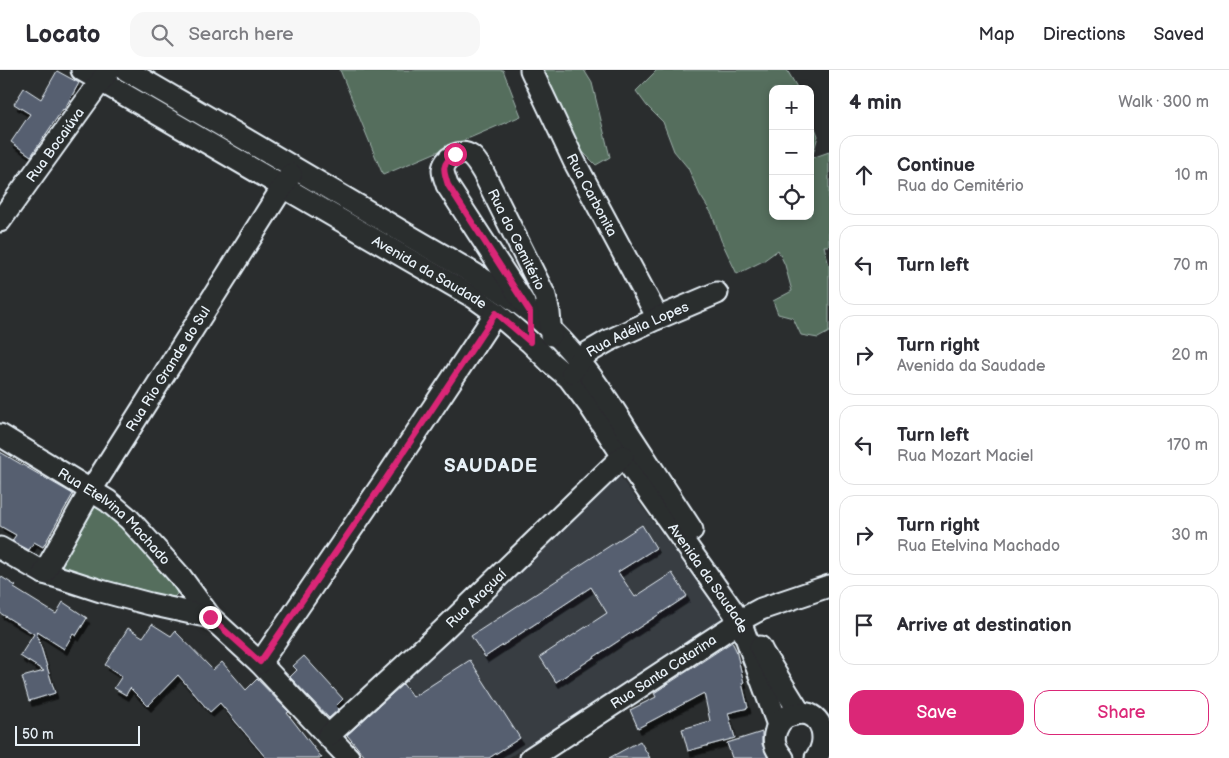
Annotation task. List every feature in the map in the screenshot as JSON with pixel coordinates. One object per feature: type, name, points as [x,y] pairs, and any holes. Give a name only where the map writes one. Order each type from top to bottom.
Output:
[{"type":"street","name":"Avenida da Saudade","points":[[82,70],[105,75],[283,186],[474,298],[496,313],[551,363],[574,370],[601,390],[744,618],[800,713]]},
{"type":"street","name":"Avenida da Saudade","points":[[126,70],[480,278],[512,298],[550,330],[574,370],[590,406],[623,456],[744,618],[778,724]]},
{"type":"street","name":"Rua Carbonita","points":[[531,70],[574,161],[658,318]]},
{"type":"street","name":"Rua Bocaiúva","points":[[0,220],[105,75]]},
{"type":"street","name":"Rua do Cemitério","points":[[530,312],[448,185],[443,169],[447,160],[455,154],[464,153],[470,156],[483,172],[545,296],[549,313],[551,363]]},
{"type":"street","name":"Rua Rio Grande do Sul","points":[[44,573],[91,490],[295,168]]},
{"type":"street","name":"Rua Adélia Lopes","points":[[574,370],[589,352],[608,341],[717,293]]},
{"type":"street","points":[[530,312],[530,342]]},
{"type":"street","points":[[260,662],[381,486],[496,313]]},
{"type":"street","name":"Rua Etelvina Machado","points":[[0,435],[108,500],[129,519],[180,576],[210,617],[260,662],[349,758]]},
{"type":"street","name":"Rua Araçuaí","points":[[328,736],[441,632],[623,456]]},
{"type":"street","name":"Rua Etelvina Machado","points":[[0,548],[44,573],[142,602],[210,617]]},
{"type":"street","name":"Rua Santa Catarina","points":[[531,758],[744,618],[761,609],[829,586]]},
{"type":"street","points":[[783,758],[776,749],[774,737],[778,724],[787,716],[800,713],[809,715],[817,720],[823,727],[825,747]]},
{"type":"shaded area","points":[[619,475],[725,620],[508,758],[462,758],[401,679]]},
{"type":"green space","points":[[340,70],[503,70],[521,116],[383,175]]},
{"type":"green space","points":[[543,70],[584,70],[592,83],[610,157],[596,165],[579,148]]},
{"type":"green space","points":[[657,70],[787,70],[796,85],[769,85],[769,220],[814,220],[814,157],[829,152],[829,246],[824,246],[829,266],[829,332],[818,338],[801,335],[793,318],[778,314],[773,301],[792,291],[785,265],[778,250],[763,261],[737,274],[721,240],[712,214],[700,195],[688,168],[674,151],[663,122],[647,106],[636,91]]},
{"type":"green space","points":[[814,125],[818,136],[814,151]]},
{"type":"green space","points":[[97,504],[109,510],[176,590],[177,594],[174,597],[164,596],[60,567],[61,560]]},
{"type":"building","points":[[57,71],[79,83],[64,110],[31,156],[11,142],[30,114],[14,104],[24,88],[41,99]]},
{"type":"building","points":[[0,452],[73,494],[43,547],[34,542],[29,550],[12,541],[16,535],[0,526]]},
{"type":"building","points":[[642,525],[656,548],[618,572],[635,597],[672,573],[687,596],[556,682],[540,657],[607,613],[591,587],[485,657],[471,636]]},
{"type":"building","points":[[0,576],[16,586],[14,588],[56,614],[63,602],[87,618],[76,636],[73,634],[64,649],[36,631],[55,693],[29,701],[22,677],[44,671],[20,656],[34,634],[0,613]]},
{"type":"building","points":[[152,624],[171,636],[175,631],[213,670],[222,662],[246,690],[257,679],[289,712],[287,713],[322,758],[266,758],[220,703],[210,712],[178,675],[148,706],[130,688],[126,695],[114,688],[122,676],[105,665],[128,628],[143,637]]},
{"type":"building","points":[[732,642],[736,650],[744,683],[742,683],[748,708],[728,713],[735,738],[688,751],[682,729],[710,721],[704,693],[638,728],[630,710],[656,697],[654,693]]},
{"type":"building","points":[[304,656],[343,699],[336,706],[339,709],[329,718],[290,677],[297,670],[293,666]]},
{"type":"building","points":[[470,660],[520,738],[489,758],[366,758],[347,735],[403,684],[413,697]]},
{"type":"building","points":[[762,732],[762,744],[768,758],[732,758],[727,743]]},
{"type":"building","points":[[640,741],[650,758],[609,758]]},
{"type":"district","name":"SAUDADE","points":[[491,465]]},
{"type":"route","points":[[210,617],[260,662],[381,486],[496,313],[530,342],[530,312],[448,185],[443,169],[447,160],[455,154]]}]
